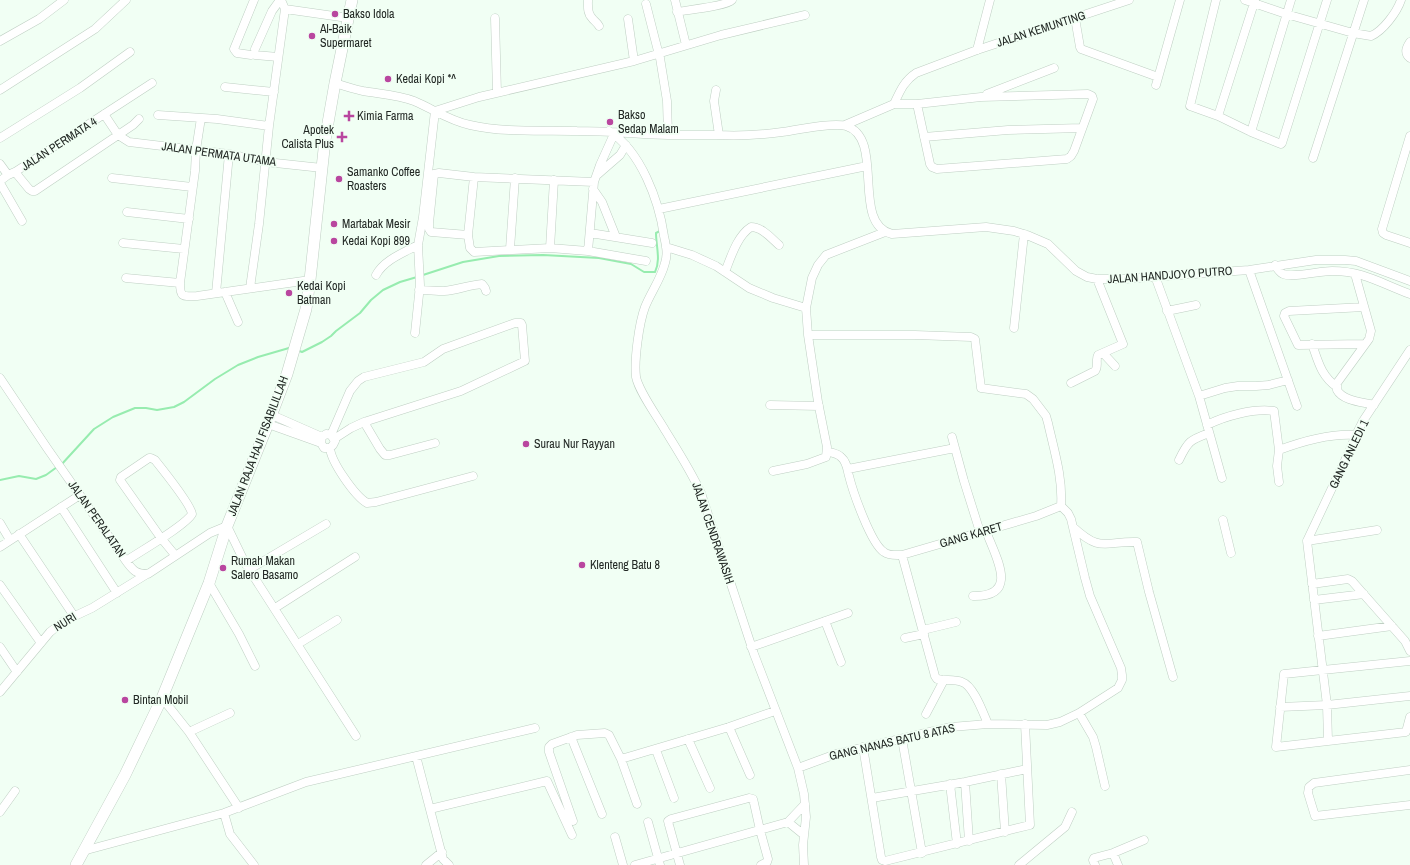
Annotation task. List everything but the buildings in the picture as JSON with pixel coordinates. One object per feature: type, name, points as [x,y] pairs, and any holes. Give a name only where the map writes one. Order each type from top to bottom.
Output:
[{"type":"main road","name":"JALAN RAJA HAJI FISABILILLAH","points":[[76,865],[125,775],[162,698],[209,583],[227,526],[270,420],[292,355],[301,326],[310,280],[322,168],[335,83],[352,0]]},
{"type":"street","points":[[0,41],[39,19],[64,0]]},
{"type":"street","points":[[0,90],[95,28],[126,0]]},
{"type":"street","points":[[254,0],[234,49],[237,53],[245,55],[254,53],[278,57]]},
{"type":"street","points":[[250,288],[285,9],[280,0],[272,11],[254,53]]},
{"type":"street","points":[[588,0],[588,11],[599,26]]},
{"type":"street","points":[[675,0],[686,45]]},
{"type":"street","points":[[677,12],[722,5],[732,0]]},
{"type":"street","name":"JALAN KEMUNTING","points":[[977,50],[990,0]]},
{"type":"street","name":"JALAN KEMUNTING","points":[[894,104],[901,87],[916,73],[977,50],[1129,0]]},
{"type":"street","points":[[1156,85],[1180,0]]},
{"type":"street","points":[[1216,0],[1190,106],[1218,116],[1280,144],[1282,143],[1328,0]]},
{"type":"street","points":[[1245,0],[1255,1],[1286,14],[1353,33],[1371,36],[1375,34],[1396,12],[1401,0]]},
{"type":"street","points":[[1251,132],[1291,0]]},
{"type":"street","points":[[1313,158],[1364,0]]},
{"type":"street","points":[[1218,116],[1255,1]]},
{"type":"street","points":[[646,4],[659,57],[667,101],[668,135]]},
{"type":"street","points":[[285,9],[348,18]]},
{"type":"street","points":[[434,111],[480,97],[634,61],[659,57],[686,45],[805,15]]},
{"type":"street","points":[[495,18],[497,93]]},
{"type":"street","points":[[1075,18],[1081,49],[1158,77]]},
{"type":"street","points":[[628,19],[634,61]]},
{"type":"street","points":[[1410,42],[1406,51],[1410,58]]},
{"type":"street","points":[[0,138],[80,88],[130,52]]},
{"type":"street","points":[[981,97],[1054,68]]},
{"type":"street","name":"JALAN PERMATA 4","points":[[139,119],[133,125],[35,191],[29,189],[12,173],[152,83]]},
{"type":"street","points":[[335,83],[360,90],[400,97],[414,101],[434,111],[470,125],[501,130],[668,135],[718,135],[780,132],[831,125],[845,125],[894,104],[917,104],[981,97],[1090,94],[1093,100],[1074,151],[1067,160],[937,169],[932,167],[930,164],[917,104]]},
{"type":"street","points":[[225,87],[274,92]]},
{"type":"street","points":[[716,90],[714,102],[718,135]]},
{"type":"street","points":[[414,333],[419,290],[418,245],[423,217],[434,111]]},
{"type":"street","points":[[104,114],[118,135]]},
{"type":"street","points":[[158,115],[201,118],[270,126]]},
{"type":"street","points":[[201,118],[180,292],[183,296],[197,296],[310,280]]},
{"type":"street","points":[[773,471],[807,464],[826,454],[808,335],[806,308],[812,278],[818,265],[826,255],[886,232],[878,225],[871,213],[867,166],[862,141],[855,131],[845,125]]},
{"type":"street","points":[[924,137],[1008,130],[1082,128]]},
{"type":"street","points":[[588,251],[594,182],[611,133]]},
{"type":"street","name":"JALAN CENDRAWASIH","points":[[611,133],[626,145],[645,175],[659,209],[667,253],[666,262],[645,308],[640,325],[636,358],[636,377],[647,401],[692,472],[702,493],[751,647],[798,768],[804,794],[806,817],[804,835],[804,865]]},
{"type":"street","name":"JALAN PERMATA UTAMA","points":[[118,135],[129,142],[229,154],[266,162],[322,168]]},
{"type":"street","points":[[1410,136],[1382,229],[1383,233],[1386,235],[1410,243]]},
{"type":"street","points":[[468,235],[431,232],[429,229],[434,174],[439,173],[594,182],[620,155],[626,145]]},
{"type":"street","points":[[216,293],[229,154]]},
{"type":"street","points":[[0,164],[12,173],[0,182],[22,221]]},
{"type":"street","points":[[659,209],[867,166]]},
{"type":"street","points":[[474,176],[468,235],[470,248],[474,252],[550,248],[588,251],[646,261]]},
{"type":"street","points":[[112,178],[192,187]]},
{"type":"street","points":[[510,249],[514,178]]},
{"type":"street","points":[[550,248],[554,180]]},
{"type":"street","points":[[594,182],[616,237]]},
{"type":"street","points":[[127,212],[189,219]]},
{"type":"street","points":[[725,272],[736,246],[743,234],[751,226],[763,231],[779,245]]},
{"type":"street","name":"JALAN HANDJOYO PUTRO","points":[[886,232],[892,234],[986,227],[1000,228],[1024,234],[1048,244],[1076,271],[1087,277],[1097,279],[1124,279],[1249,270],[1316,260],[1344,260],[1356,262],[1409,279]]},
{"type":"street","points":[[590,233],[652,243]]},
{"type":"street","points":[[1014,328],[1024,234]]},
{"type":"street","points":[[123,244],[184,249]]},
{"type":"street","points":[[376,275],[381,267],[387,262],[418,245]]},
{"type":"street","points":[[666,247],[692,255],[716,266],[749,288],[773,298],[806,308]]},
{"type":"street","points":[[1275,265],[1284,275],[1291,276],[1329,271],[1340,271],[1366,276],[1410,294]]},
{"type":"street","points":[[1249,270],[1297,406]]},
{"type":"street","points":[[1355,274],[1371,331],[1369,339],[1337,383],[1337,387],[1338,393],[1342,396],[1374,405]]},
{"type":"street","points":[[1155,276],[1199,396],[1222,478]]},
{"type":"street","points":[[126,278],[180,283]]},
{"type":"street","points":[[1071,383],[1095,371],[1097,368],[1097,356],[1123,344],[1097,279]]},
{"type":"street","points":[[419,290],[444,291],[459,289],[474,284],[482,284],[486,288],[486,291]]},
{"type":"street","points":[[225,292],[238,322]]},
{"type":"street","points":[[1167,311],[1196,306]]},
{"type":"street","points":[[1364,307],[1289,311],[1285,313],[1284,316],[1298,345],[1365,344]]},
{"type":"street","points":[[321,440],[326,434],[333,437],[364,422],[461,391],[525,361],[522,325],[520,323],[515,323],[443,349],[424,362],[364,377],[353,386],[333,437],[334,443],[330,448],[330,452],[338,468],[358,496],[367,503],[376,502],[472,476]]},
{"type":"street","points":[[808,335],[907,335],[971,337],[975,339],[981,388],[984,390],[999,389],[1019,392],[1029,396],[1046,416],[1060,479],[1062,494],[1061,506]]},
{"type":"street","points":[[1312,344],[1326,379],[1337,387]]},
{"type":"street","name":"GANG ANLEDI 1","points":[[1306,541],[1356,435],[1410,350]]},
{"type":"street","points":[[1103,353],[1115,366]]},
{"type":"street","name":"JALAN PERALATAN","points":[[0,378],[126,561],[134,571],[139,574],[148,574]]},
{"type":"street","points":[[1199,396],[1225,388],[1269,385],[1288,380]]},
{"type":"street","points":[[770,405],[819,406]]},
{"type":"street","points":[[1179,460],[1187,444],[1208,429],[1233,415],[1266,410],[1274,411],[1279,450],[1277,466],[1279,482]]},
{"type":"street","points":[[270,420],[321,440],[324,448],[330,448]]},
{"type":"street","points":[[364,422],[385,455],[435,443]]},
{"type":"street","points":[[1279,450],[1333,435],[1356,435]]},
{"type":"street","points":[[952,437],[983,532],[999,563],[1002,577],[1000,584],[990,594],[985,596],[973,596]]},
{"type":"street","points":[[848,469],[955,448]]},
{"type":"street","name":"GANG KARET","points":[[826,454],[842,457],[848,469],[856,500],[871,535],[884,552],[892,555],[902,555],[983,532],[1036,516],[1061,506]]},
{"type":"street","points":[[126,561],[161,538],[186,521],[191,516],[192,512],[156,460],[148,458],[121,477],[120,480],[161,538],[175,555]]},
{"type":"street","points":[[0,547],[80,495]]},
{"type":"street","name":"GANG NANAS BATU 8 ATAS","points":[[798,768],[836,754],[950,726],[988,724],[1047,725],[1060,722],[1079,713],[1118,688],[1121,685],[1122,675],[1088,588],[1073,526],[1068,513],[1061,506]]},
{"type":"street","points":[[61,507],[117,593]]},
{"type":"street","points":[[1223,520],[1232,553]]},
{"type":"street","points":[[0,523],[10,540]]},
{"type":"street","points":[[250,569],[326,524]]},
{"type":"street","points":[[148,574],[210,533],[227,526],[250,569],[298,644],[320,682],[356,736]]},
{"type":"street","points":[[1073,526],[1082,535],[1098,544],[1137,542],[1149,592],[1173,677]]},
{"type":"street","points":[[1328,741],[1327,705],[1306,541],[1377,530]]},
{"type":"street","points":[[19,534],[74,616]]},
{"type":"street","points":[[902,555],[935,676],[937,679],[962,682],[972,689],[988,724]]},
{"type":"street","points":[[275,608],[355,557]]},
{"type":"street","name":"NURI","points":[[0,692],[57,626],[148,574]]},
{"type":"street","points":[[1312,584],[1348,579],[1352,581],[1392,626],[1410,651]]},
{"type":"street","points":[[209,583],[239,634],[255,666]]},
{"type":"street","points":[[0,585],[41,643]]},
{"type":"street","points":[[1314,600],[1364,594]]},
{"type":"street","points":[[751,647],[848,613]]},
{"type":"street","points":[[298,644],[337,620]]},
{"type":"street","points":[[825,621],[841,662]]},
{"type":"street","points":[[905,638],[956,622]]},
{"type":"street","points":[[1318,636],[1392,626]]},
{"type":"street","points":[[0,647],[17,672]]},
{"type":"street","points":[[1410,661],[1284,674],[1276,747],[1406,732],[1410,717]]},
{"type":"street","points":[[926,714],[944,680]]},
{"type":"street","points":[[1280,708],[1327,705],[1410,696]]},
{"type":"street","points":[[162,698],[189,732],[239,808]]},
{"type":"street","points":[[621,759],[656,750],[775,711]]},
{"type":"street","points":[[189,732],[230,713]]},
{"type":"street","points":[[1079,713],[1094,742],[1105,786]]},
{"type":"street","points":[[863,747],[882,860],[885,861],[1005,832],[1030,824],[1025,724]]},
{"type":"street","points":[[729,726],[750,775]]},
{"type":"street","points":[[83,851],[224,813],[306,782],[535,728]]},
{"type":"street","points":[[573,821],[549,752],[549,748],[552,744],[577,735],[600,732],[609,735],[621,759],[637,804]]},
{"type":"street","points":[[571,737],[602,814]]},
{"type":"street","points":[[688,739],[710,788]]},
{"type":"street","points":[[902,739],[922,853]]},
{"type":"street","points":[[656,750],[674,798]]},
{"type":"street","points":[[416,756],[443,859],[449,865]]},
{"type":"street","points":[[872,798],[965,782],[1027,769]]},
{"type":"street","points":[[1410,770],[1314,783],[1309,787],[1308,793],[1315,816],[1410,805]]},
{"type":"street","points":[[1001,774],[1005,832]]},
{"type":"street","points":[[430,809],[547,781],[572,835]]},
{"type":"street","points":[[965,782],[969,841]]},
{"type":"street","points":[[950,784],[957,844]]},
{"type":"street","points":[[0,812],[15,791]]},
{"type":"street","points":[[680,865],[668,821],[749,798],[752,799],[754,803],[768,858],[767,862],[761,865]]},
{"type":"street","points":[[635,865],[659,862],[677,854],[788,822],[805,804]]},
{"type":"street","points":[[1019,865],[1065,826],[1072,812]]},
{"type":"street","points":[[224,813],[230,834],[254,865]]},
{"type":"street","points":[[648,822],[659,862]]},
{"type":"street","points":[[788,822],[804,835]]},
{"type":"street","points":[[615,837],[623,865]]},
{"type":"street","points":[[1095,865],[1093,860],[1094,858],[1144,840]]},
{"type":"street","points":[[426,865],[442,852]]},
{"type":"street","points":[[1113,852],[1118,865]]},
{"type":"waterway","points":[[423,275],[463,262],[499,256],[543,255],[599,258],[631,264],[644,272],[655,272],[658,263],[656,233],[660,231]]},
{"type":"waterway","points":[[297,350],[302,352],[331,336],[360,313],[371,300],[383,290],[400,282],[417,277]]},
{"type":"waterway","points":[[61,465],[94,429],[113,417],[135,408],[157,410],[174,407],[184,402],[215,379],[238,365],[258,357],[291,348]]},
{"type":"waterway","points":[[0,480],[19,476],[36,479],[46,475],[57,467]]},
{"type":"place","name":"Bakso Idola","points":[[335,14]]},
{"type":"place","name":"Al-Baik Supermaret","points":[[312,36]]},
{"type":"place","name":"Kedai Kopi *^","points":[[388,79]]},
{"type":"place","name":"Kimia Farma","points":[[349,116]]},
{"type":"place","name":"Bakso Sedap Malam","points":[[610,122]]},
{"type":"place","name":"Apotek Calista Plus","points":[[342,137]]},
{"type":"place","name":"Samanko Coffee Roasters","points":[[339,179]]},
{"type":"place","name":"Martabak Mesir","points":[[334,224]]},
{"type":"place","name":"Kedai Kopi 899","points":[[334,241]]},
{"type":"place","name":"Kedai Kopi Batman","points":[[289,293]]},
{"type":"place","name":"Surau Nur Rayyan","points":[[526,444]]},
{"type":"place","name":"Klenteng Batu 8","points":[[582,565]]},
{"type":"place","name":"Rumah Makan Salero Basamo","points":[[223,568]]},
{"type":"place","name":"Bintan Mobil","points":[[125,700]]}]
